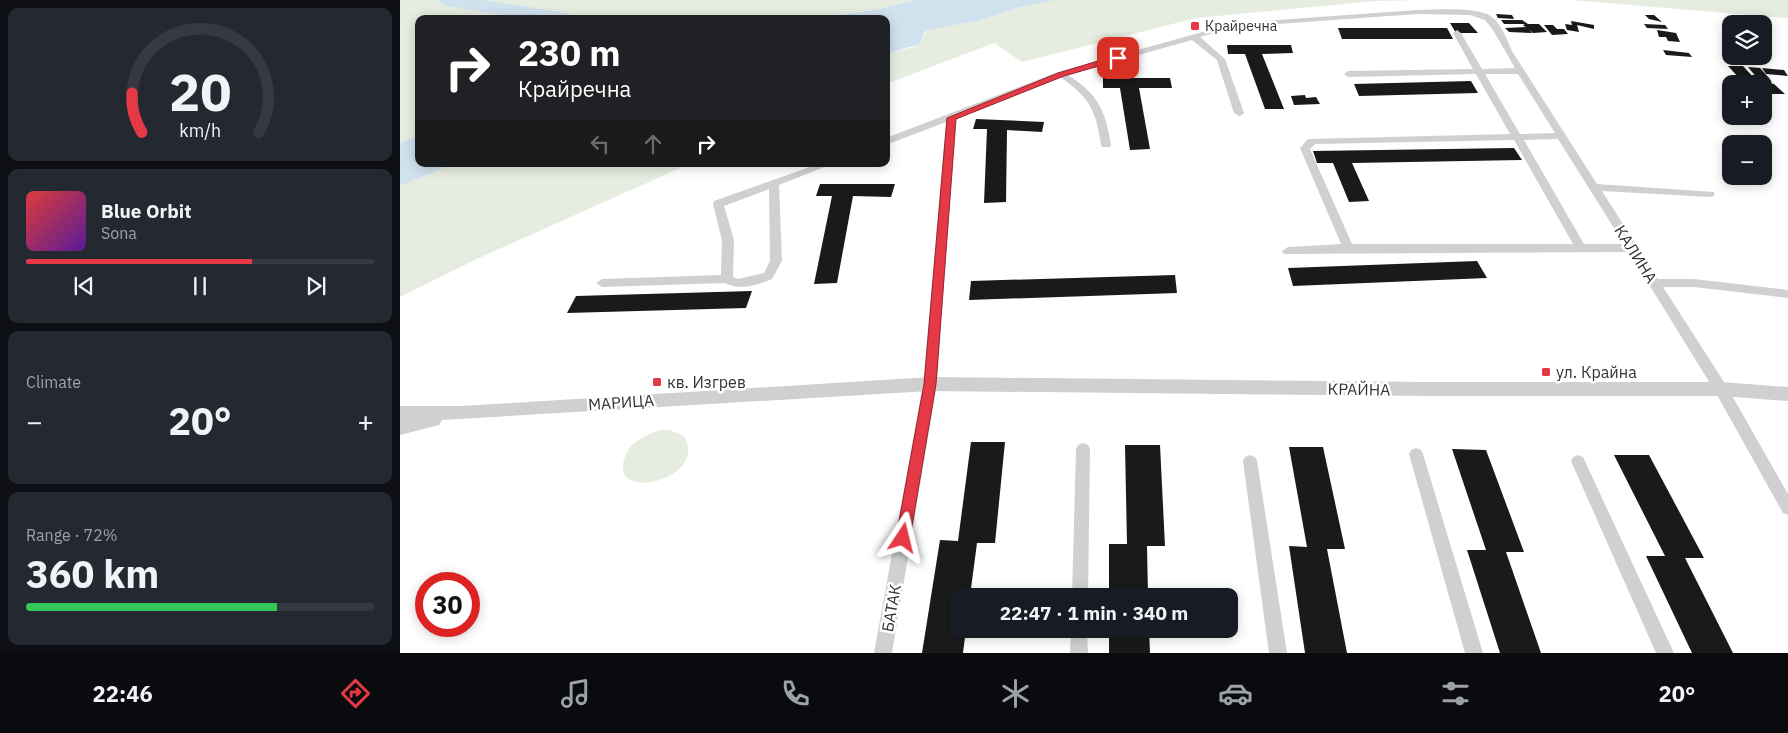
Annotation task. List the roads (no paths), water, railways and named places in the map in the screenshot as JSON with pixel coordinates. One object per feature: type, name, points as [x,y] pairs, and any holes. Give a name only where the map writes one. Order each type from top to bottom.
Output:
[{"type":"street","name":"КАЛИНА","points":[[1193,36],[1235,25],[1417,12],[1470,13],[1488,18],[1497,29],[1521,71],[1721,389],[1788,508]]},
{"type":"street","points":[[1457,33],[1581,248]]},
{"type":"street","points":[[890,141],[1061,74],[1193,36],[1221,59],[1239,113]]},
{"type":"street","points":[[1348,74],[1521,71]]},
{"type":"street","points":[[1061,74],[1087,90],[1101,112],[1106,145]]},
{"type":"street","name":"БАТАК","points":[[883,653],[930,384],[951,118]]},
{"type":"street","points":[[1348,248],[1307,154],[1305,148],[1312,141],[1562,136]]},
{"type":"street","points":[[727,279],[728,240],[718,204],[819,167]]},
{"type":"street","points":[[602,282],[727,279],[737,284],[755,281],[768,276],[776,261],[774,183]]},
{"type":"street","points":[[1594,187],[1710,194]]},
{"type":"street","points":[[1288,250],[1348,248],[1632,248]]},
{"type":"street","points":[[1654,282],[1694,283],[1788,294]]},
{"type":"street","name":"КРАЙНА","points":[[930,384],[1430,389],[1721,389],[1788,394]]},
{"type":"street","name":"МАРИЦА","points":[[400,413],[462,413],[930,384]]},
{"type":"street","name":"МАРИЦА","points":[[400,427],[462,413]]},
{"type":"street","points":[[1080,588],[1083,448]]},
{"type":"street","points":[[1416,454],[1474,653]]},
{"type":"street","points":[[1250,461],[1278,653]]},
{"type":"street","points":[[1578,461],[1665,653]]},
{"type":"street","points":[[1079,638],[1079,653]]},
{"type":"water","points":[[915,0],[1055,0],[1020,7],[977,21],[928,30],[923,34],[920,44],[890,53],[890,15],[839,15],[874,10]]},
{"type":"water","points":[[415,137],[415,167],[447,167],[400,186],[400,143]]},
{"type":"waterway","points":[[448,0],[540,15]]},
{"type":"place","name":"Крайречна","points":[[1195,26]]},
{"type":"place","name":"ул. Крайна","points":[[1546,372]]},
{"type":"place","name":"кв. Изгрев","points":[[657,382]]}]
